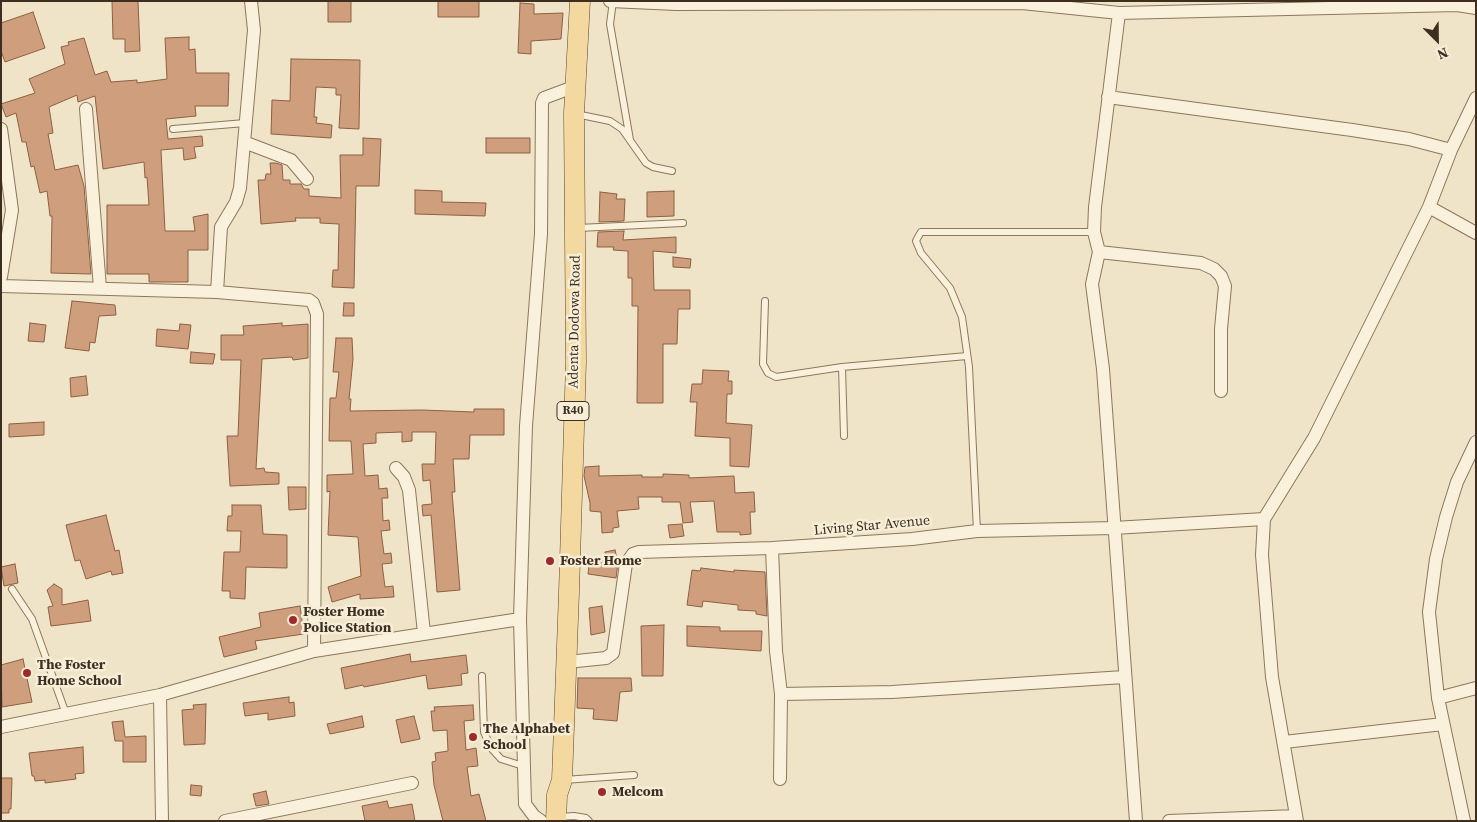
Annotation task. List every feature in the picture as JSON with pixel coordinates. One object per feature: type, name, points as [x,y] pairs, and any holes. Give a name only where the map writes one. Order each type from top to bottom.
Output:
[{"type":"main road","name":"Adenta Dodowa Road","points":[[551,820],[562,780],[567,662],[576,362],[574,113],[580,1]]},
{"type":"street","points":[[217,292],[221,227],[236,202],[240,188],[254,30],[251,1]]},
{"type":"street","points":[[612,1],[676,4],[1022,4],[1119,13],[1263,6],[1456,5],[1476,8]]},
{"type":"street","points":[[1119,13],[1108,96],[1094,232],[1099,252],[1092,284],[1103,369],[1136,821]]},
{"type":"street","points":[[551,820],[530,812],[525,804],[520,619],[526,426],[541,234],[542,102],[544,98],[576,86]]},
{"type":"street","points":[[1108,96],[1352,130],[1409,139],[1451,150]]},
{"type":"street","points":[[1169,821],[1296,818],[1272,677],[1262,554],[1264,519],[1314,438],[1429,206],[1451,150],[1476,98]]},
{"type":"street","points":[[86,109],[100,288]]},
{"type":"street","points":[[1,277],[12,215],[2,134]]},
{"type":"street","points":[[244,142],[291,160],[307,179]]},
{"type":"street","points":[[1429,206],[1476,233]]},
{"type":"street","points":[[1099,252],[1201,263],[1214,269],[1221,276],[1225,286],[1221,329],[1221,391]]},
{"type":"street","points":[[1,286],[217,292],[309,300],[313,303],[317,314],[314,651]]},
{"type":"street","points":[[1464,821],[1438,698],[1429,612],[1436,559],[1449,508],[1476,442]]},
{"type":"street","points":[[396,468],[404,477],[409,490],[424,633]]},
{"type":"street","name":"Living Star Avenue","points":[[567,662],[606,658],[613,653],[626,564],[633,554],[639,552],[772,548],[912,539],[977,531],[1114,528],[1264,519]]},
{"type":"street","points":[[772,548],[776,651],[781,694],[780,779]]},
{"type":"street","points":[[1,727],[160,694],[314,651],[520,619]]},
{"type":"street","points":[[781,694],[892,692],[1124,677]]},
{"type":"street","points":[[1438,698],[1476,688]]},
{"type":"street","points":[[160,694],[162,821]]},
{"type":"street","points":[[1284,742],[1443,724]]},
{"type":"street","points":[[225,821],[412,783]]},
{"type":"lane","points":[[612,1],[610,24],[630,140]]},
{"type":"lane","points":[[574,113],[610,121],[622,129],[646,162],[653,167],[672,171]]},
{"type":"lane","points":[[174,129],[245,123]]},
{"type":"lane","points":[[576,228],[683,222]]},
{"type":"lane","points":[[977,531],[967,356],[962,317],[950,288],[921,253],[916,242],[921,232],[1094,232]]},
{"type":"lane","points":[[765,300],[763,364],[768,373],[776,377],[842,367],[967,356]]},
{"type":"lane","points":[[842,367],[844,436]]},
{"type":"lane","points":[[12,589],[32,619],[66,714]]},
{"type":"lane","points":[[482,676],[484,732],[491,748],[501,759],[524,766]]},
{"type":"lane","points":[[562,780],[634,775]]},
{"type":"lane","points":[[551,820],[574,816],[586,818],[589,821]]},
{"type":"building","points":[[112,1],[138,1],[140,51],[125,52],[125,39],[113,39]]},
{"type":"building","points":[[328,1],[351,1],[351,22],[328,22]]},
{"type":"building","points":[[438,1],[479,1],[479,17],[438,17]]},
{"type":"building","points":[[520,3],[534,4],[534,14],[563,13],[561,39],[531,41],[531,54],[518,53]]},
{"type":"building","points":[[33,12],[45,48],[5,62],[1,51],[1,23]]},
{"type":"building","points":[[189,37],[189,50],[195,49],[196,73],[229,73],[228,106],[195,106],[196,116],[166,119],[168,139],[202,136],[203,146],[194,147],[196,158],[184,160],[183,148],[161,150],[165,231],[195,231],[193,217],[208,214],[208,250],[188,250],[188,282],[149,282],[149,274],[107,274],[107,205],[149,205],[147,177],[145,178],[144,162],[103,169],[95,96],[78,102],[77,95],[49,107],[53,133],[48,134],[55,170],[78,165],[84,186],[91,274],[51,273],[52,216],[50,216],[47,191],[40,193],[34,166],[31,167],[26,142],[22,142],[16,113],[6,117],[1,104],[35,93],[29,79],[65,64],[61,47],[69,45],[68,42],[84,38],[95,75],[107,71],[111,82],[137,80],[137,83],[167,79],[165,38]]},
{"type":"building","points":[[291,59],[360,60],[359,129],[339,128],[341,95],[336,95],[336,88],[316,87],[314,117],[317,117],[316,123],[332,125],[331,138],[271,134],[272,100],[290,101]]},
{"type":"building","points":[[363,138],[381,139],[379,186],[356,186],[354,288],[332,287],[333,270],[338,270],[339,224],[320,223],[320,218],[295,218],[296,221],[261,224],[258,180],[265,180],[266,174],[271,174],[270,163],[276,163],[282,165],[283,180],[290,180],[290,184],[301,184],[304,189],[309,189],[309,196],[341,198],[340,155],[363,155]]},
{"type":"building","points":[[486,138],[530,138],[530,153],[486,153]]},
{"type":"building","points":[[415,190],[442,191],[442,202],[486,203],[485,216],[415,214]]},
{"type":"building","points":[[674,191],[674,216],[647,217],[647,192]]},
{"type":"building","points":[[600,192],[617,194],[616,199],[625,199],[624,221],[599,222]]},
{"type":"building","points":[[624,231],[623,240],[676,237],[676,253],[653,251],[654,290],[690,290],[690,309],[678,309],[677,344],[663,344],[663,403],[637,403],[638,306],[632,306],[632,278],[628,278],[628,251],[613,250],[614,247],[597,247],[598,232]]},
{"type":"building","points":[[673,257],[691,259],[690,268],[673,267]]},
{"type":"building","points":[[72,301],[115,305],[116,315],[99,316],[95,343],[90,342],[89,351],[65,348]]},
{"type":"building","points":[[344,303],[354,303],[354,316],[343,316]]},
{"type":"building","points":[[30,323],[46,325],[44,342],[28,341]]},
{"type":"building","points":[[282,323],[282,326],[308,324],[308,358],[293,360],[292,357],[262,359],[256,469],[264,468],[265,472],[279,473],[279,484],[230,486],[227,436],[238,436],[241,360],[221,360],[221,335],[244,335],[243,326]]},
{"type":"building","points":[[180,324],[191,325],[188,349],[156,346],[157,329],[179,331]]},
{"type":"building","points":[[336,338],[352,338],[353,359],[349,399],[351,399],[350,411],[422,410],[474,412],[474,409],[504,409],[504,435],[470,435],[469,459],[453,459],[455,492],[452,492],[460,590],[437,592],[431,515],[423,516],[422,505],[432,504],[430,480],[423,481],[422,464],[435,464],[436,432],[412,432],[412,441],[402,442],[402,432],[376,433],[376,443],[363,444],[365,476],[378,475],[379,489],[387,488],[388,498],[382,498],[383,521],[389,520],[390,530],[381,531],[384,554],[391,553],[392,563],[382,564],[385,587],[393,586],[394,597],[360,599],[360,594],[332,602],[328,587],[361,576],[358,537],[328,535],[330,491],[327,492],[327,475],[353,474],[351,441],[329,441],[330,398],[336,398],[339,372],[333,372]]},
{"type":"building","points":[[191,352],[215,354],[213,364],[190,363]]},
{"type":"building","points":[[703,370],[729,371],[728,381],[732,381],[732,394],[727,394],[726,423],[752,425],[749,467],[730,466],[730,438],[695,436],[697,402],[690,402],[692,384],[702,384]]},
{"type":"building","points":[[86,376],[88,395],[71,397],[70,378]]},
{"type":"building","points":[[44,422],[44,435],[9,437],[9,424]]},
{"type":"building","points":[[599,466],[599,476],[642,475],[642,477],[663,477],[663,474],[689,475],[689,478],[734,476],[735,493],[754,492],[755,512],[750,512],[751,534],[740,535],[740,532],[717,532],[714,501],[690,502],[693,522],[683,523],[680,502],[662,502],[662,497],[638,497],[639,509],[617,511],[619,527],[613,528],[613,532],[602,533],[601,512],[590,511],[584,476],[585,467]]},
{"type":"building","points":[[288,487],[306,487],[306,509],[289,510]]},
{"type":"building","points":[[232,505],[261,505],[263,534],[287,535],[287,568],[246,567],[245,599],[230,598],[230,591],[222,591],[224,552],[240,552],[241,531],[227,531],[228,516],[232,516]]},
{"type":"building","points":[[106,515],[115,551],[119,550],[123,573],[112,575],[111,571],[86,579],[80,560],[75,561],[66,525]]},
{"type":"building","points":[[682,524],[684,536],[670,538],[668,525]]},
{"type":"building","points":[[615,550],[618,563],[616,578],[588,574],[590,558],[606,561],[605,552]]},
{"type":"building","points":[[15,564],[18,583],[4,586],[1,567]]},
{"type":"building","points":[[701,568],[734,572],[734,570],[765,572],[767,616],[756,614],[756,611],[738,610],[738,605],[703,601],[702,607],[687,605],[692,570],[700,571]]},
{"type":"building","points":[[54,584],[62,589],[62,605],[88,600],[91,621],[51,626],[48,607],[53,606],[47,590]]},
{"type":"building","points":[[300,606],[304,634],[255,641],[257,649],[224,657],[219,637],[261,627],[259,613]]},
{"type":"building","points":[[602,606],[605,632],[591,635],[589,608]]},
{"type":"building","points":[[664,625],[663,676],[642,676],[641,626]]},
{"type":"building","points":[[687,626],[720,627],[720,631],[762,631],[761,651],[687,646]]},
{"type":"building","points":[[410,654],[411,662],[466,655],[468,673],[461,674],[462,685],[428,689],[426,675],[345,689],[341,668]]},
{"type":"building","points":[[23,659],[32,702],[2,707],[1,665]]},
{"type":"building","points":[[578,678],[631,678],[632,691],[620,692],[617,721],[593,719],[594,709],[577,708]]},
{"type":"building","points":[[289,697],[289,703],[294,702],[295,716],[268,720],[268,713],[245,716],[243,703]]},
{"type":"building","points":[[206,704],[205,744],[184,745],[182,710],[194,709],[193,705]]},
{"type":"building","points":[[473,705],[474,720],[464,721],[466,750],[476,748],[478,766],[467,767],[471,796],[479,794],[486,821],[443,821],[434,785],[432,762],[436,761],[435,753],[448,751],[447,730],[433,731],[431,711],[435,711],[434,707]]},
{"type":"building","points":[[362,716],[364,727],[330,734],[327,724]]},
{"type":"building","points":[[414,716],[420,739],[401,743],[396,720]]},
{"type":"building","points":[[123,721],[125,737],[146,736],[146,762],[123,762],[123,741],[115,741],[112,722]]},
{"type":"building","points":[[83,747],[84,773],[75,774],[76,779],[45,783],[45,780],[35,781],[34,776],[32,776],[29,753]]},
{"type":"building","points":[[1,778],[12,778],[11,809],[9,809],[9,813],[1,813]]},
{"type":"building","points":[[191,785],[202,786],[201,796],[190,795]]},
{"type":"building","points":[[266,791],[269,804],[256,806],[253,794]]},
{"type":"building","points":[[387,801],[389,808],[412,804],[415,821],[365,821],[362,806]]},
{"type":"place","name":"Foster Home","points":[[550,561]]},
{"type":"place","name":"Foster Home Police Station","points":[[293,620]]},
{"type":"place","name":"The Foster Home School","points":[[27,673]]},
{"type":"place","name":"The Alphabet School","points":[[473,737]]},
{"type":"place","name":"Melcom","points":[[602,792]]}]
